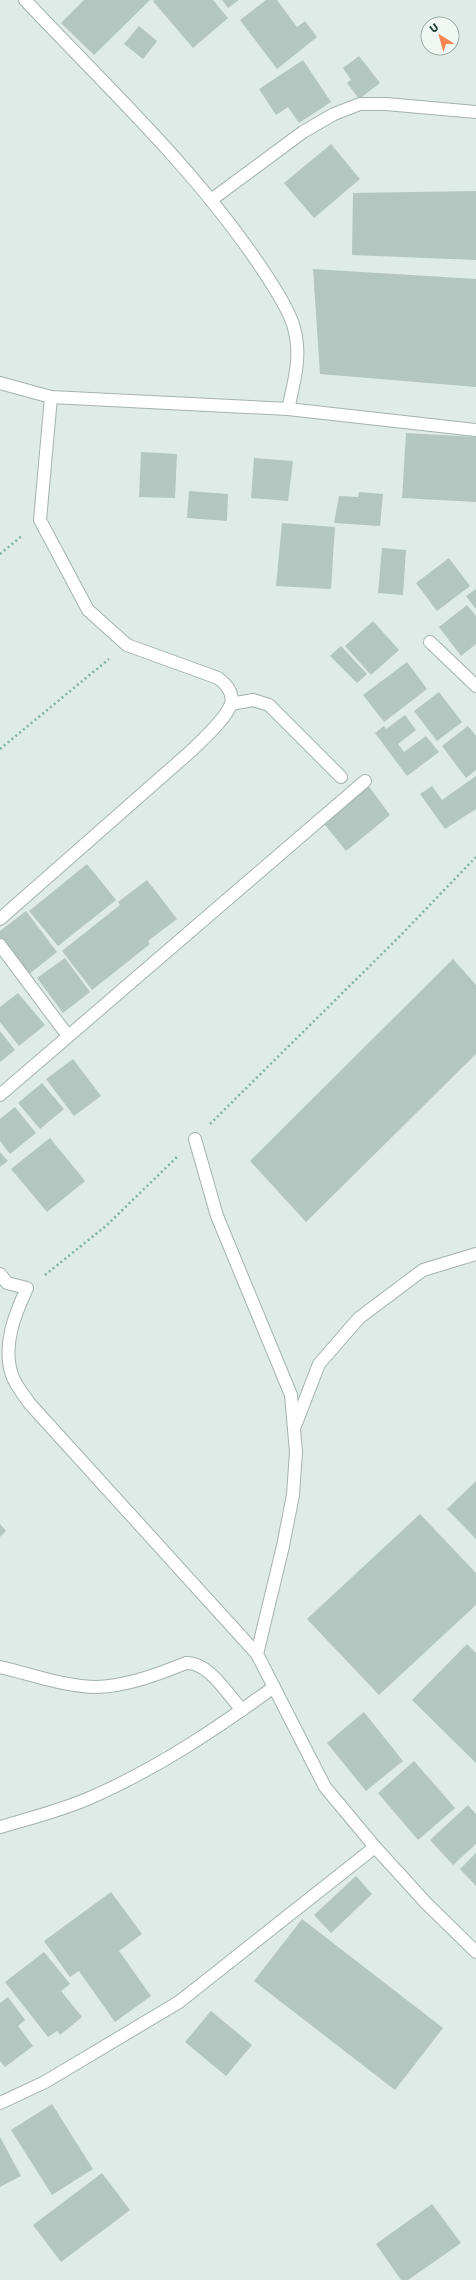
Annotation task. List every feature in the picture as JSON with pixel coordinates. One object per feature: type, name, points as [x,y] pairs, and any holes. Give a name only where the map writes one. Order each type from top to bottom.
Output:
[{"type":"street","points":[[25,0],[227,218],[269,279],[294,328],[298,367],[288,409]]},
{"type":"street","points":[[211,200],[304,132],[334,114],[360,104],[386,104],[476,112]]},
{"type":"street","points":[[0,383],[50,397],[288,409],[476,430]]},
{"type":"street","points":[[0,919],[164,776],[219,721],[231,704],[231,694],[227,685],[218,678],[127,645],[88,610],[40,520],[50,397]]},
{"type":"street","points":[[430,642],[476,686]]},
{"type":"street","points":[[231,704],[253,700],[269,705],[341,777]]},
{"type":"street","points":[[0,1095],[364,781]]},
{"type":"street","points":[[0,945],[68,1036]]},
{"type":"street","points":[[195,1139],[217,1216],[291,1395],[296,1452],[293,1495],[283,1546],[257,1654]]},
{"type":"street","points":[[294,1429],[319,1364],[359,1318],[423,1270],[476,1254]]},
{"type":"street","points":[[0,1274],[7,1283],[27,1288],[14,1316],[8,1344],[12,1375],[30,1404],[257,1654],[325,1787],[374,1847],[426,1903],[476,1952]]},
{"type":"street","points":[[0,1667],[72,1684],[97,1687],[126,1683],[186,1663],[195,1662],[206,1670],[242,1710]]},
{"type":"street","points":[[0,1827],[34,1818],[92,1797],[165,1760],[242,1710],[274,1687]]},
{"type":"street","points":[[0,2103],[45,2082],[179,2002],[374,1847]]},
{"type":"path","points":[[0,554],[40,520]]},
{"type":"path","points":[[0,749],[127,645]]},
{"type":"path","points":[[27,1288],[55,1268],[107,1226],[400,936],[476,858]]},
{"type":"building","points":[[84,0],[150,0],[94,55],[61,23]]},
{"type":"building","points":[[213,0],[228,18],[193,48],[153,1]]},
{"type":"building","points":[[222,0],[239,0],[228,8]]},
{"type":"building","points":[[266,0],[277,0],[297,27],[305,21],[317,37],[277,69],[240,20]]},
{"type":"building","points":[[139,26],[157,41],[143,59],[124,44]]},
{"type":"building","points":[[359,56],[380,83],[359,99],[347,83],[351,80],[343,68]]},
{"type":"building","points":[[303,60],[331,102],[299,123],[288,107],[276,115],[259,89]]},
{"type":"building","points":[[331,144],[360,179],[314,218],[284,183]]},
{"type":"building","points":[[476,191],[476,260],[352,255],[353,193]]},
{"type":"building","points":[[313,269],[476,279],[476,387],[320,374]]},
{"type":"building","points":[[406,433],[476,437],[476,502],[402,498]]},
{"type":"building","points":[[141,452],[177,454],[175,498],[139,497]]},
{"type":"building","points":[[254,458],[293,461],[288,501],[251,498]]},
{"type":"building","points":[[189,491],[228,494],[227,521],[187,518]]},
{"type":"building","points":[[359,492],[383,494],[380,526],[334,523],[339,496],[358,497]]},
{"type":"building","points":[[282,523],[335,527],[331,589],[276,586]]},
{"type":"building","points":[[382,548],[406,550],[403,595],[378,593]]},
{"type":"building","points":[[449,558],[470,586],[437,611],[416,583]]},
{"type":"building","points":[[476,589],[476,609],[466,596]]},
{"type":"building","points":[[467,605],[476,616],[476,644],[461,656],[439,627]]},
{"type":"building","points":[[373,621],[399,650],[371,675],[345,646]]},
{"type":"building","points":[[341,646],[367,674],[357,683],[330,656]]},
{"type":"building","points":[[407,662],[427,689],[384,722],[363,695]]},
{"type":"building","points":[[439,692],[462,722],[437,741],[414,711]]},
{"type":"building","points":[[405,715],[416,730],[398,744],[404,752],[426,736],[439,752],[407,776],[375,733],[384,726],[386,729]]},
{"type":"building","points":[[468,726],[476,736],[476,770],[466,778],[442,746]]},
{"type":"building","points":[[476,776],[476,809],[445,829],[420,794],[432,786],[442,800]]},
{"type":"building","points":[[367,784],[390,815],[346,851],[322,821]]},
{"type":"building","points":[[87,864],[116,900],[58,946],[29,911]]},
{"type":"building","points":[[147,880],[177,919],[148,941],[150,944],[92,990],[62,951],[120,905],[118,902]]},
{"type":"building","points":[[26,911],[57,952],[28,975],[0,938],[0,931]]},
{"type":"building","points":[[65,958],[90,992],[63,1013],[37,978]]},
{"type":"building","points":[[453,959],[476,985],[476,1054],[306,1222],[250,1161]]},
{"type":"building","points":[[18,993],[45,1025],[19,1046],[0,1022],[0,1007]]},
{"type":"building","points":[[0,1031],[15,1050],[0,1062]]},
{"type":"building","points":[[73,1059],[101,1096],[74,1116],[46,1079]]},
{"type":"building","points":[[42,1083],[64,1109],[40,1129],[18,1103]]},
{"type":"building","points":[[15,1107],[36,1133],[10,1154],[0,1141],[0,1119]]},
{"type":"building","points":[[50,1138],[85,1181],[47,1212],[11,1169]]},
{"type":"building","points":[[0,1152],[8,1161],[0,1167]]},
{"type":"building","points":[[476,1481],[476,1539],[447,1509]]},
{"type":"building","points":[[420,1514],[476,1573],[476,1605],[379,1695],[307,1619]]},
{"type":"building","points":[[0,1524],[6,1531],[0,1537]]},
{"type":"building","points":[[467,1644],[476,1653],[476,1763],[412,1700]]},
{"type":"building","points":[[364,1712],[403,1761],[366,1791],[327,1743]]},
{"type":"building","points":[[414,1761],[455,1808],[418,1840],[378,1793]]},
{"type":"building","points":[[468,1805],[476,1814],[476,1844],[453,1865],[430,1840]]},
{"type":"building","points":[[476,1853],[476,1886],[460,1869]]},
{"type":"building","points":[[356,1876],[372,1894],[331,1933],[314,1915]]},
{"type":"building","points":[[111,1892],[142,1934],[119,1951],[151,1996],[115,2022],[79,1971],[70,1977],[44,1941]]},
{"type":"building","points":[[302,1919],[443,2028],[395,2090],[254,1981]]},
{"type":"building","points":[[44,1952],[70,1984],[61,1991],[82,2017],[60,2035],[57,2031],[48,2037],[5,1982]]},
{"type":"building","points":[[8,1997],[25,2020],[18,2026],[33,2046],[5,2067],[0,2061],[0,2003]]},
{"type":"building","points":[[211,2011],[252,2045],[226,2076],[185,2042]]},
{"type":"building","points":[[52,2104],[93,2169],[52,2195],[11,2130]]},
{"type":"building","points":[[0,2137],[21,2176],[0,2187]]},
{"type":"building","points":[[102,2173],[130,2210],[61,2262],[33,2225]]},
{"type":"building","points":[[432,2204],[461,2243],[408,2280],[401,2280],[376,2244]]}]
